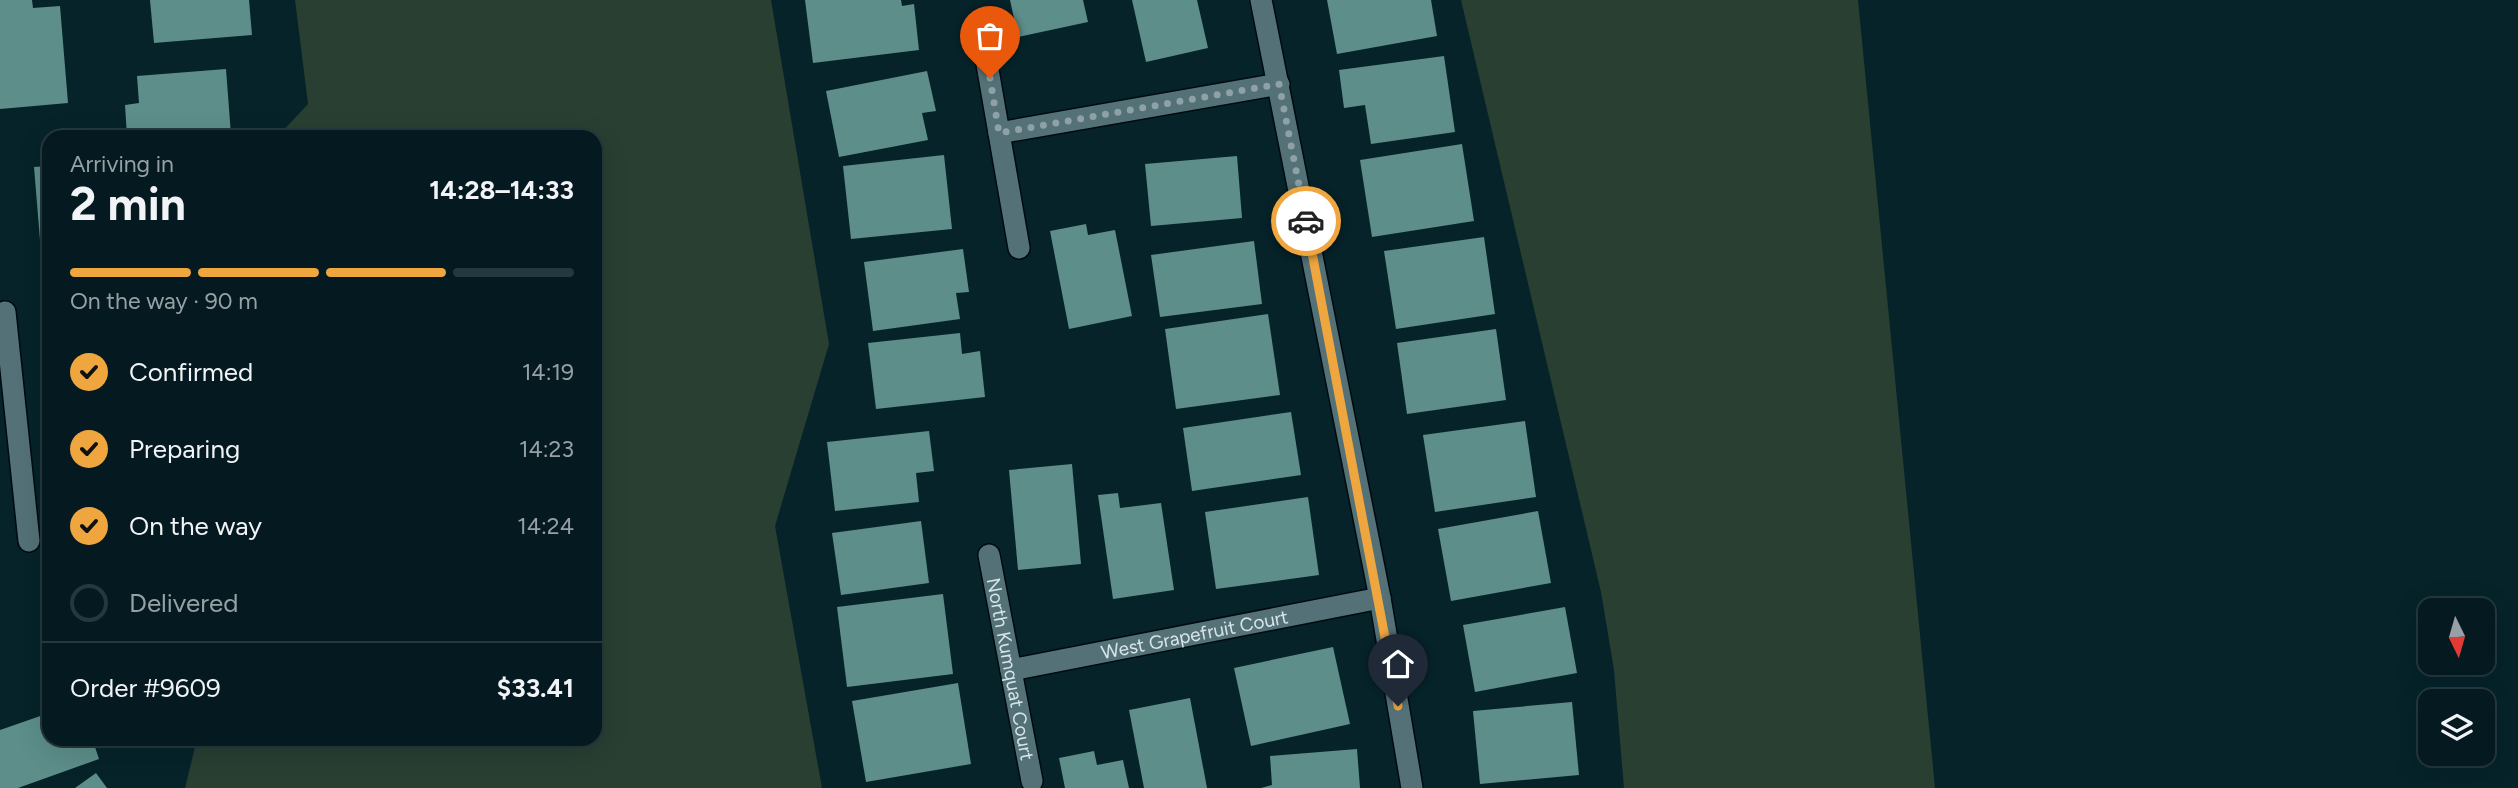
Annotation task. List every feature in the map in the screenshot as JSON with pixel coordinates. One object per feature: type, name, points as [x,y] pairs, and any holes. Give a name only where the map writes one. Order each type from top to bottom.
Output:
[{"type":"street","points":[[1261,0],[1380,598],[1412,788]]},
{"type":"street","points":[[980,24],[1019,248]]},
{"type":"street","points":[[999,133],[1279,84]]},
{"type":"street","points":[[5,312],[8,427],[29,541]]},
{"type":"street","name":"North Kumquat Court","points":[[989,555],[1032,781]]},
{"type":"street","name":"West Grapefruit Court","points":[[1011,670],[1380,598]]},
{"type":"green space","points":[[295,0],[771,0],[829,344],[775,526],[822,788],[185,788],[195,746],[602,746],[602,130],[284,130],[308,104]]},
{"type":"green space","points":[[1461,0],[1858,0],[1935,788],[1624,788],[1614,670],[1601,592]]},
{"type":"building","points":[[0,0],[32,0],[33,8],[60,6],[68,103],[0,109]]},
{"type":"building","points":[[150,0],[249,0],[252,35],[154,43]]},
{"type":"building","points":[[805,0],[901,0],[902,6],[914,4],[919,50],[813,63]]},
{"type":"building","points":[[1010,0],[1083,0],[1088,22],[1018,37]]},
{"type":"building","points":[[1132,0],[1197,0],[1208,48],[1146,62]]},
{"type":"building","points":[[1327,0],[1431,0],[1437,36],[1337,54]]},
{"type":"building","points":[[1444,56],[1455,132],[1371,144],[1365,105],[1344,108],[1339,70]]},
{"type":"building","points":[[226,69],[231,130],[127,130],[125,105],[139,103],[137,76]]},
{"type":"building","points":[[927,71],[936,111],[922,113],[928,140],[839,157],[826,91]]},
{"type":"building","points":[[1462,144],[1474,221],[1372,237],[1360,160]]},
{"type":"building","points":[[944,155],[952,229],[851,239],[843,166]]},
{"type":"building","points":[[1237,156],[1242,218],[1151,226],[1145,164]]},
{"type":"building","points":[[42,166],[42,240],[40,240],[34,167]]},
{"type":"building","points":[[1086,224],[1088,235],[1115,230],[1132,316],[1069,329],[1050,231]]},
{"type":"building","points":[[1484,237],[1495,314],[1396,329],[1384,251]]},
{"type":"building","points":[[1254,241],[1262,304],[1160,317],[1151,255]]},
{"type":"building","points":[[963,249],[969,292],[956,293],[960,319],[873,331],[864,262]]},
{"type":"building","points":[[1268,314],[1280,395],[1176,409],[1165,329]]},
{"type":"building","points":[[1496,329],[1506,400],[1407,414],[1397,343]]},
{"type":"building","points":[[960,333],[962,354],[980,351],[985,397],[876,409],[868,343]]},
{"type":"building","points":[[1291,412],[1301,475],[1192,491],[1183,428]]},
{"type":"building","points":[[1525,421],[1536,497],[1435,512],[1423,435]]},
{"type":"building","points":[[929,431],[934,471],[916,473],[919,502],[835,511],[827,442]]},
{"type":"building","points":[[1072,464],[1081,564],[1018,570],[1009,470]]},
{"type":"building","points":[[1118,493],[1120,508],[1161,503],[1174,590],[1113,599],[1098,495]]},
{"type":"building","points":[[1308,497],[1319,575],[1216,589],[1205,512]]},
{"type":"building","points":[[1538,511],[1551,583],[1451,601],[1438,529]]},
{"type":"building","points":[[921,521],[929,583],[841,595],[832,533]]},
{"type":"building","points":[[943,594],[953,674],[847,687],[837,607]]},
{"type":"building","points":[[1565,607],[1577,673],[1475,692],[1463,625]]},
{"type":"building","points":[[1333,647],[1350,724],[1251,746],[1234,668]]},
{"type":"building","points":[[958,683],[971,764],[866,782],[852,701]]},
{"type":"building","points":[[1190,698],[1207,788],[1144,788],[1129,710]]},
{"type":"building","points":[[1572,702],[1579,775],[1480,784],[1473,711]]},
{"type":"building","points":[[42,715],[42,746],[95,746],[99,759],[18,788],[0,788],[0,730]]},
{"type":"building","points":[[1357,749],[1360,788],[1261,788],[1272,785],[1270,756]]},
{"type":"building","points":[[1094,751],[1097,765],[1123,760],[1129,788],[1065,788],[1059,758]]},
{"type":"building","points":[[96,773],[107,788],[75,788]]},
{"type":"way so far","points":[[990,78],[999,133],[1279,84],[1306,221]]},
{"type":"route","points":[[1306,221],[1380,598],[1398,706]]}]
